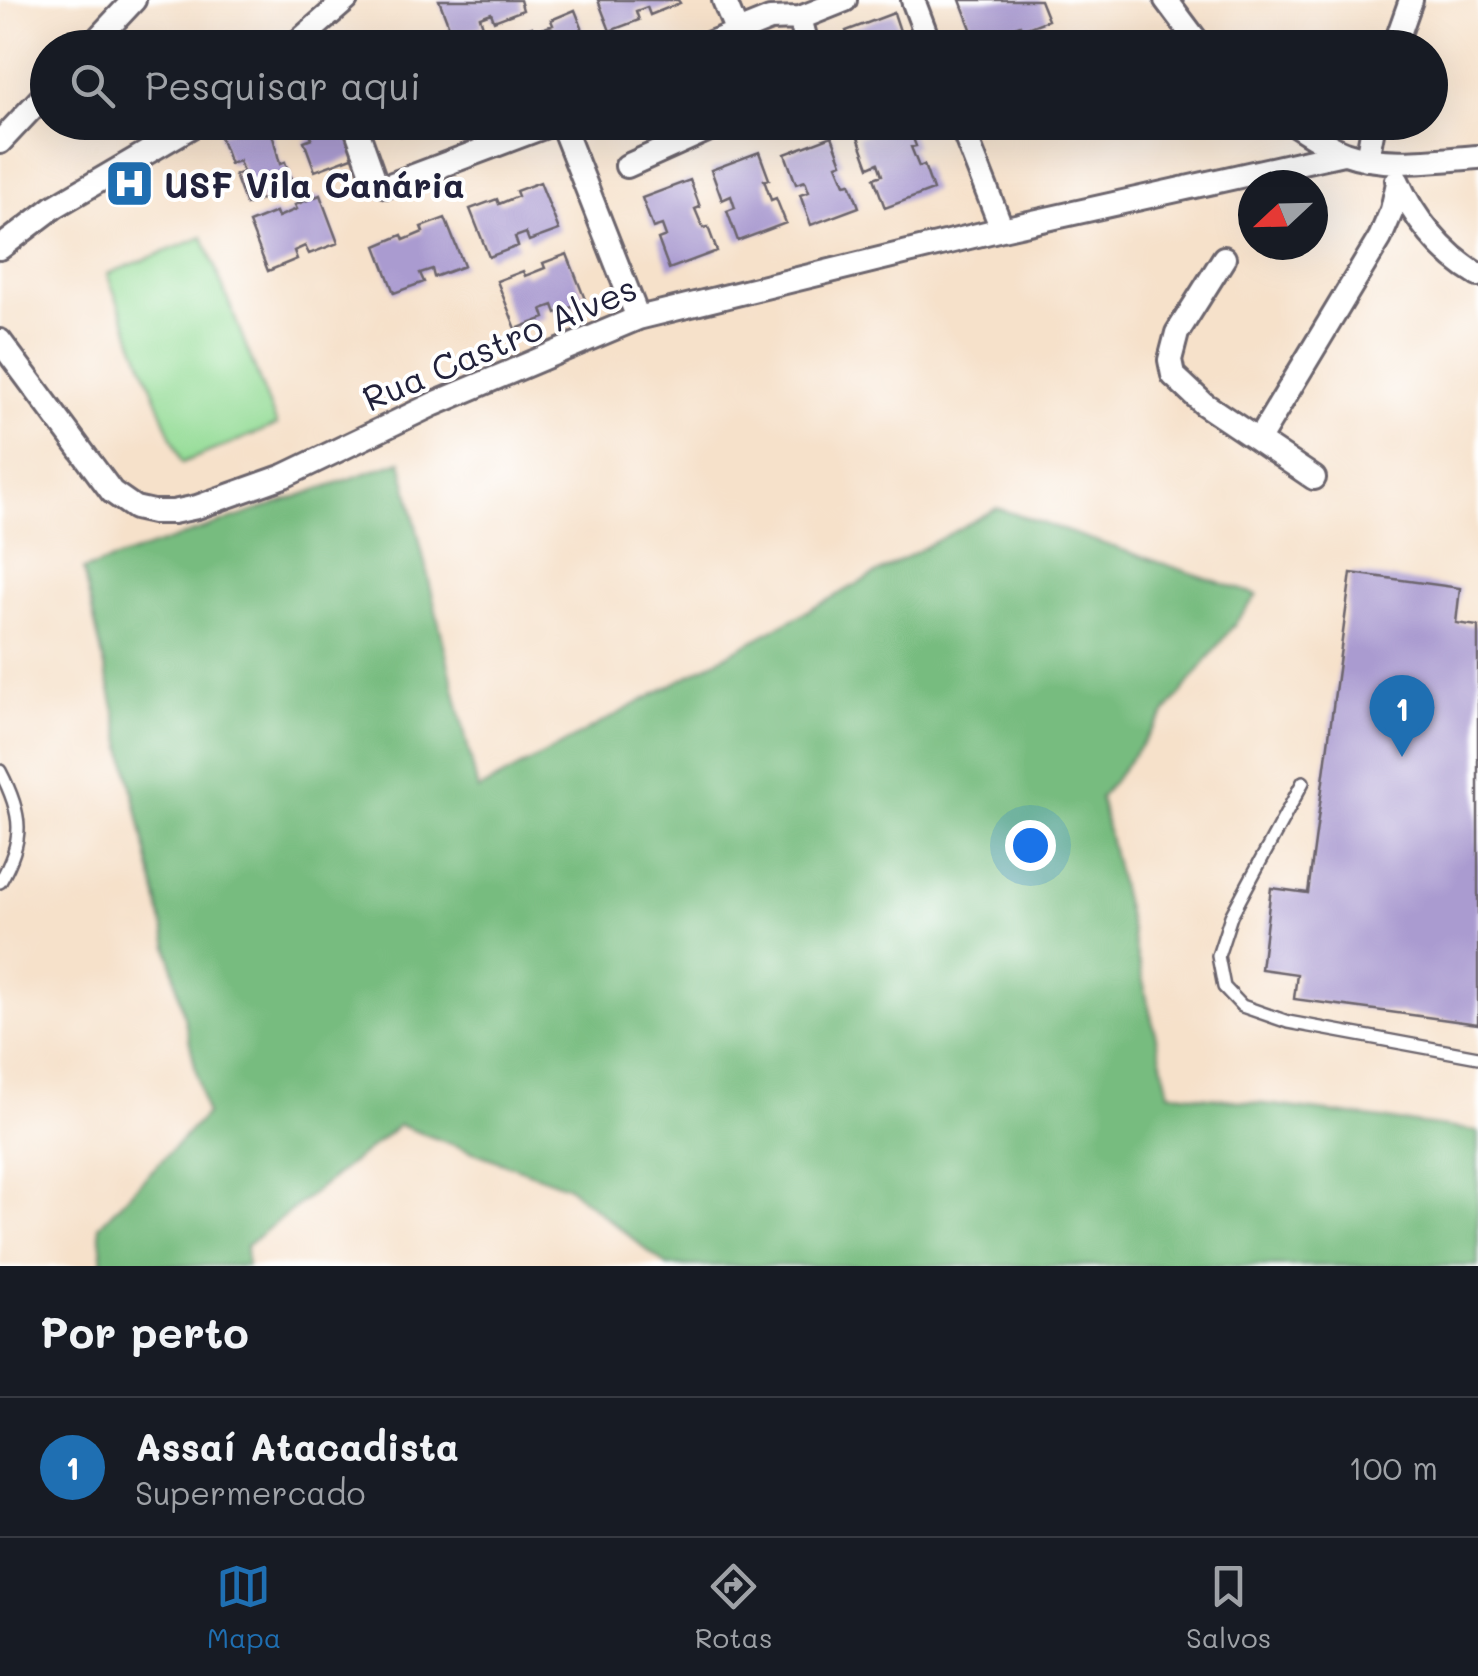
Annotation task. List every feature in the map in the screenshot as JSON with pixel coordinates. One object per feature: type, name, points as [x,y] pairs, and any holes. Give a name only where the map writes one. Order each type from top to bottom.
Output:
[{"type":"street","points":[[106,30],[134,0]]},
{"type":"street","points":[[311,30],[346,0]]},
{"type":"street","points":[[724,0],[736,30]]},
{"type":"street","points":[[743,30],[780,17],[800,18],[845,0]]},
{"type":"street","points":[[912,0],[924,30]]},
{"type":"street","points":[[1166,0],[1188,30]]},
{"type":"street","points":[[1400,30],[1411,0]]},
{"type":"street","points":[[800,18],[803,30]]},
{"type":"street","points":[[0,142],[30,111]]},
{"type":"street","points":[[0,248],[54,207],[168,140]]},
{"type":"street","points":[[360,140],[375,181],[386,186],[510,140]]},
{"type":"street","points":[[566,140],[638,318]]},
{"type":"street","points":[[627,166],[685,140]]},
{"type":"street","points":[[967,140],[1002,230]]},
{"type":"street","points":[[1322,140],[1396,172],[1478,157]]},
{"type":"street","points":[[1368,158],[1371,140]]},
{"type":"street","name":"Rua Castro Alves","points":[[0,342],[112,492],[135,508],[173,512],[284,476],[434,404],[638,318],[1343,152]]},
{"type":"street","points":[[1396,172],[1419,219],[1440,244],[1478,275]]},
{"type":"street","points":[[1259,439],[1380,238],[1392,210],[1396,172]]},
{"type":"street","points":[[1224,258],[1177,333],[1170,360],[1173,375],[1180,385],[1314,478]]},
{"type":"lane","points":[[0,771],[16,803],[19,843],[0,882]]},
{"type":"lane","points":[[1303,782],[1231,916],[1218,956],[1224,988],[1242,1006],[1288,1022],[1478,1057]]},
{"type":"green space","points":[[203,237],[277,425],[182,463],[107,274]]},
{"type":"green space","points":[[401,461],[478,790],[997,508],[1257,595],[1100,798],[1169,1092],[1478,1131],[1478,1266],[667,1266],[567,1186],[399,1125],[246,1246],[247,1266],[103,1266],[99,1226],[206,1114],[83,570]]},
{"type":"building","points":[[439,0],[520,0],[523,10],[494,21],[491,13],[480,17],[483,26],[472,30],[450,30]]},
{"type":"building","points":[[598,0],[680,3],[650,15],[647,7],[636,11],[639,20],[610,30]]},
{"type":"building","points":[[960,0],[1040,0],[1048,20],[1022,30],[1020,25],[1006,30],[971,30]]},
{"type":"building","points":[[575,10],[583,30],[539,30],[553,25],[551,20]]},
{"type":"building","points":[[894,13],[900,30],[849,30]]},
{"type":"building","points":[[221,140],[274,140],[280,164],[285,162],[294,187],[246,205],[235,175],[243,172],[239,161],[230,164]]},
{"type":"building","points":[[355,140],[363,153],[315,171],[304,141]]},
{"type":"building","points":[[822,140],[833,140],[842,163],[837,165],[845,184],[850,183],[859,207],[811,225],[800,195],[809,192],[805,181],[796,184],[785,154]]},
{"type":"building","points":[[859,140],[914,140],[916,146],[911,147],[919,167],[924,165],[933,190],[885,208],[874,178],[882,175],[878,163],[869,167]]},
{"type":"building","points":[[759,152],[769,179],[764,180],[771,200],[776,198],[786,223],[738,241],[727,211],[735,208],[731,196],[722,200],[711,170]]},
{"type":"building","points":[[690,180],[700,207],[695,209],[703,228],[708,227],[717,251],[669,269],[658,239],[666,236],[662,225],[653,228],[642,198]]},
{"type":"building","points":[[540,182],[559,230],[529,241],[526,233],[515,237],[518,246],[489,257],[470,209],[497,199],[499,204],[518,196],[516,191]]},
{"type":"building","points":[[320,195],[338,243],[309,254],[305,246],[294,251],[297,259],[268,271],[249,223],[276,212],[278,217]]},
{"type":"building","points":[[445,218],[464,266],[434,277],[432,269],[420,273],[424,282],[394,293],[376,246],[402,235],[404,240],[423,232],[421,227]]},
{"type":"building","points":[[567,254],[586,302],[556,313],[553,305],[542,309],[545,318],[516,329],[497,281],[523,271],[525,276],[545,268],[543,263]]},
{"type":"building","points":[[1351,573],[1460,588],[1456,623],[1478,626],[1478,1024],[1294,999],[1297,974],[1261,969],[1271,888],[1308,893]]},
{"type":"place","name":"USF Vila Canária","points":[[129,184]]},
{"type":"place","name":"Assaí Atacadista","points":[[1402,757]]}]
